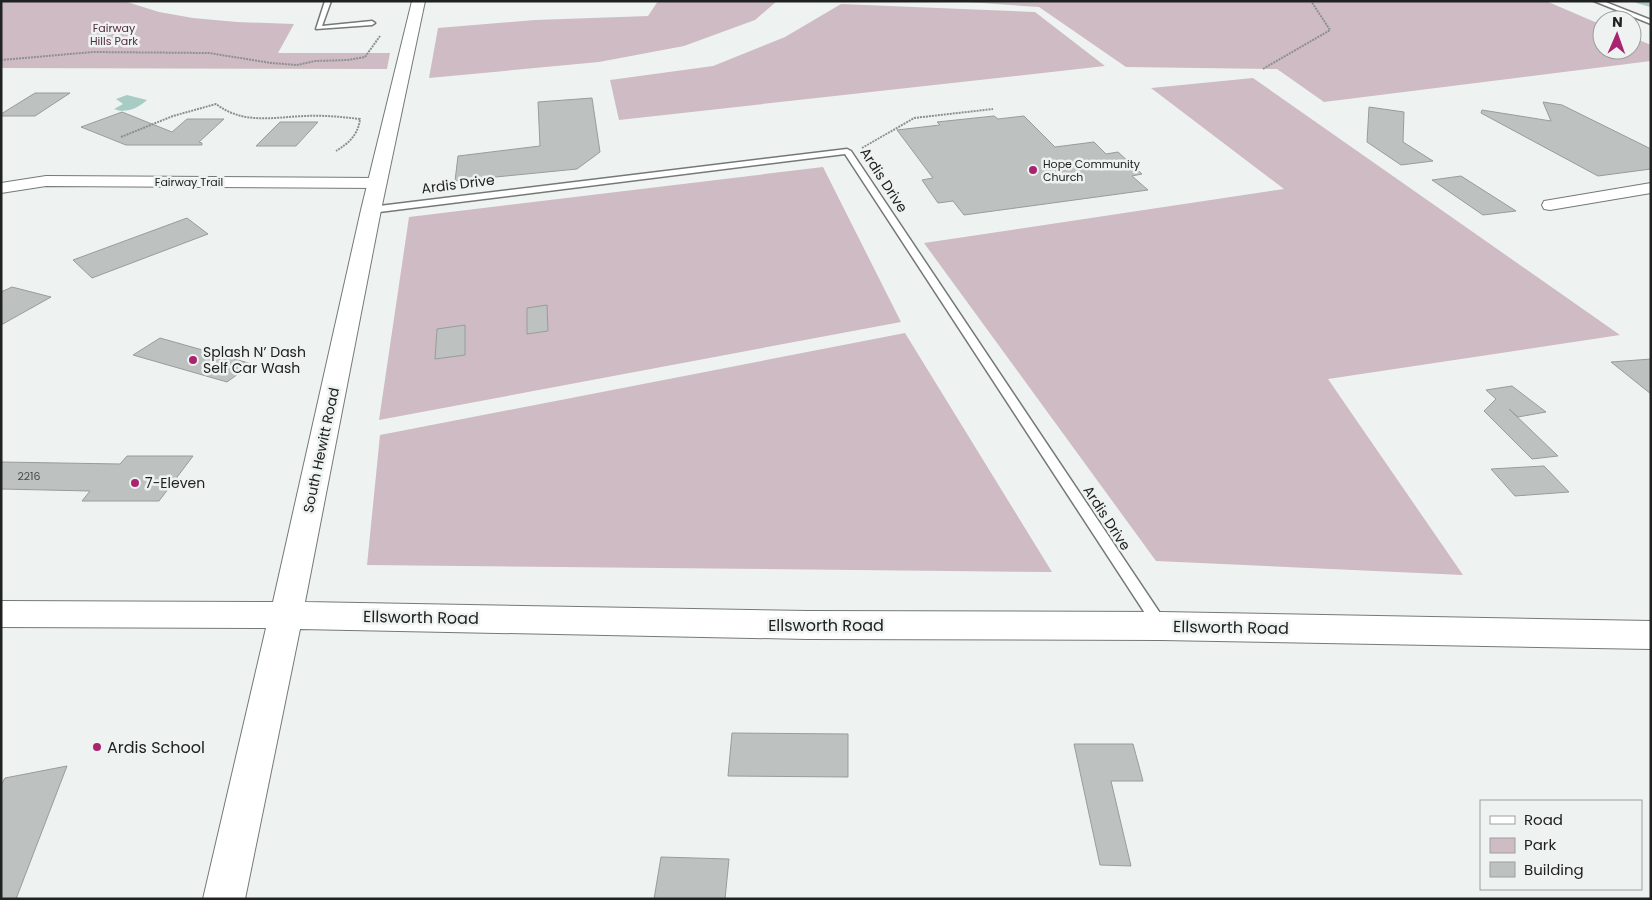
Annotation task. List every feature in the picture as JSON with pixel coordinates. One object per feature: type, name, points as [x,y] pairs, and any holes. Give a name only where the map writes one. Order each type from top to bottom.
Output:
[{"type":"main road","name":"South Hewitt Road","points":[[224,899],[371,210],[419,1]]},
{"type":"main road","name":"Ellsworth Road","points":[[1,614],[286,615],[807,625],[1161,626],[1651,635]]},
{"type":"street","name":"Fairway Trail","points":[[1,188],[46,181],[378,182]]},
{"type":"street","points":[[1550,205],[1651,188]]},
{"type":"lane","points":[[328,1],[318,28],[372,23]]},
{"type":"lane","points":[[1597,1],[1651,22]]},
{"type":"lane","name":"Ardis Drive","points":[[371,210],[851,151],[1161,626]]},
{"type":"path","points":[[1263,69],[1330,30],[1311,1]]},
{"type":"path","points":[[1,60],[85,52],[209,53],[271,63],[298,65],[314,61],[348,60],[365,57],[381,34]]},
{"type":"path","points":[[121,137],[173,116],[216,104],[232,116],[256,119],[305,116],[360,119],[360,129],[351,143],[336,151]]},
{"type":"path","points":[[851,151],[914,118],[993,109]]},
{"type":"green space","name":"Fairway Hills Park","points":[[1,1],[124,1],[159,12],[193,18],[294,24],[278,53],[390,53],[387,69],[1,68]]},
{"type":"green space","points":[[658,1],[777,1],[755,20],[684,46],[599,62],[429,78],[438,28],[535,20],[648,16]]},
{"type":"green space","points":[[953,1],[1546,1],[1592,21],[1592,60],[1642,60],[1642,41],[1651,45],[1651,61],[1324,102],[1277,69],[1126,67],[1039,7]]},
{"type":"green space","points":[[841,4],[1035,12],[1105,66],[619,120],[610,80],[713,66],[785,37]]},
{"type":"green space","points":[[1253,78],[1620,335],[1328,379],[1463,575],[1156,561],[924,243],[1284,189],[1151,88]]},
{"type":"green space","points":[[823,167],[901,322],[379,420],[409,217]]},
{"type":"green space","points":[[905,333],[1052,572],[367,565],[380,435]]},
{"type":"shaded area","points":[[127,95],[147,100],[132,109],[123,111],[114,109],[123,104],[116,99]]},
{"type":"building","points":[[35,93],[70,93],[35,116],[1,116],[1,114]]},
{"type":"building","points":[[592,98],[600,152],[577,169],[455,181],[458,156],[540,146],[538,102]]},
{"type":"building","points":[[1543,102],[1562,105],[1651,149],[1651,169],[1598,176],[1481,113],[1482,110],[1551,121]]},
{"type":"building","points":[[1369,107],[1404,112],[1403,142],[1433,161],[1401,165],[1367,142]]},
{"type":"building","points":[[122,112],[172,132],[187,119],[224,119],[199,142],[202,145],[126,145],[81,127]]},
{"type":"building","name":"Hope Community Church","points":[[994,116],[998,119],[1024,116],[1055,147],[1094,142],[1106,154],[1118,152],[1142,174],[1132,176],[1148,190],[964,215],[953,201],[938,203],[922,180],[933,178],[897,130],[940,125],[937,122]]},
{"type":"building","points":[[280,122],[318,122],[296,146],[256,146]]},
{"type":"building","points":[[1461,176],[1516,211],[1483,215],[1432,180]]},
{"type":"building","points":[[187,218],[208,234],[92,278],[73,260]]},
{"type":"building","points":[[12,287],[51,297],[1,325],[1,292]]},
{"type":"building","points":[[547,305],[548,331],[527,334],[527,308]]},
{"type":"building","points":[[465,325],[465,355],[435,359],[437,329]]},
{"type":"building","name":"Splash N’ Dash Self Car Wash","points":[[160,338],[252,364],[227,382],[133,355]]},
{"type":"building","points":[[1651,359],[1651,394],[1611,362]]},
{"type":"building","points":[[1512,386],[1546,412],[1518,417],[1509,409],[1558,456],[1532,459],[1484,411],[1496,399],[1486,390]]},
{"type":"building","points":[[127,456],[193,456],[159,501],[82,501],[90,491],[1,489],[1,462],[120,464]]},
{"type":"building","points":[[1544,466],[1569,492],[1515,496],[1491,469]]},
{"type":"building","points":[[732,733],[848,734],[848,777],[728,776]]},
{"type":"building","points":[[1074,744],[1133,744],[1143,781],[1111,781],[1131,866],[1100,865]]},
{"type":"building","points":[[67,766],[16,899],[1,899],[1,785],[5,778]]},
{"type":"building","points":[[661,857],[729,859],[725,899],[654,899]]},
{"type":"waterway","points":[[1637,1],[1651,5]]},
{"type":"place","name":"Hope Community Church","points":[[1033,170]]},
{"type":"place","name":"Splash N’ Dash Self Car Wash","points":[[193,360]]},
{"type":"place","name":"7-Eleven","points":[[135,483]]},
{"type":"place","name":"Ardis School","points":[[97,747]]}]
